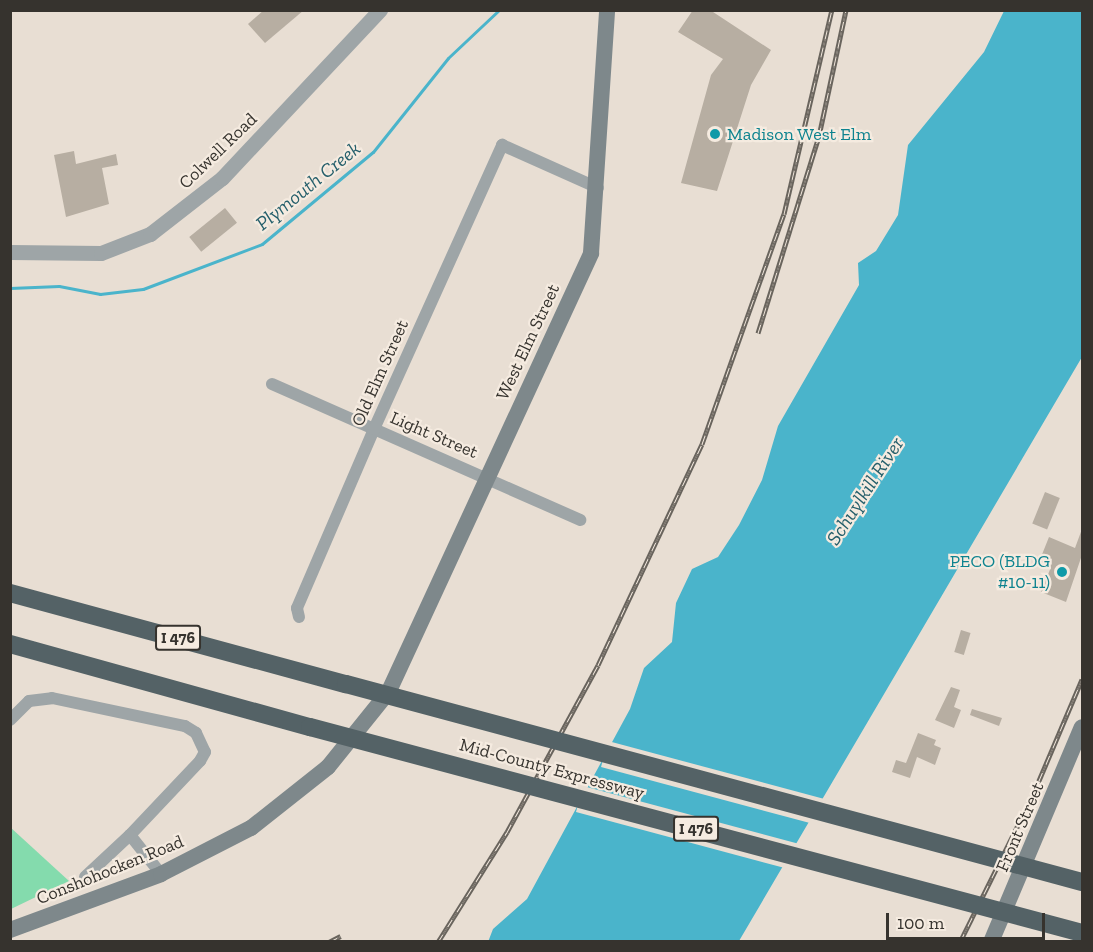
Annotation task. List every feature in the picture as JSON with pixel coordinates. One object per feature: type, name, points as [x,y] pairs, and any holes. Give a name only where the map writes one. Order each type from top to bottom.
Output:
[{"type":"highway","name":"Mid-County Expressway","points":[[10,593],[1083,882]]},
{"type":"highway","name":"Mid-County Expressway","points":[[10,644],[309,727],[1083,933]]},
{"type":"main road","name":"West Elm Street","points":[[399,669],[591,252],[598,188],[607,10]]},
{"type":"main road","name":"Conshohocken Road","points":[[10,930],[161,874],[251,828],[300,792],[368,722],[399,669]]},
{"type":"main road","name":"Front Street","points":[[991,942],[1083,727]]},
{"type":"street","name":"Colwell Road","points":[[10,252],[101,253],[150,234],[222,178],[380,10]]},
{"type":"street","name":"Old Elm Street","points":[[299,617],[297,608],[374,429],[502,145],[598,188]]},
{"type":"street","name":"Light Street","points":[[272,384],[580,520]]},
{"type":"street","points":[[10,720],[29,701],[52,698],[185,726],[201,740],[205,752],[200,761],[130,835],[85,876]]},
{"type":"street","points":[[130,835],[161,874]]},
{"type":"green space","points":[[10,827],[69,881],[11,909],[10,909]]},
{"type":"water","name":"Schuylkill River","points":[[1004,11],[1082,11],[1082,357],[739,941],[488,942],[493,929],[527,899],[630,709],[644,668],[672,642],[676,603],[692,569],[718,557],[739,525],[762,480],[778,426],[859,285],[858,263],[876,251],[898,215],[908,145],[984,52]]},
{"type":"pier","points":[[608,741],[825,799],[818,825],[601,767]]},
{"type":"pier","points":[[583,786],[801,844],[794,871],[576,812]]},
{"type":"building","points":[[264,10],[304,10],[265,43],[248,24]]},
{"type":"building","name":"Madison West Elm","points":[[693,10],[710,10],[771,50],[751,85],[717,191],[681,183],[711,75],[723,59],[678,32]]},
{"type":"building","points":[[74,151],[76,164],[116,154],[118,165],[102,168],[109,204],[66,217],[54,155]]},
{"type":"building","points":[[225,208],[237,223],[201,252],[189,237]]},
{"type":"building","points":[[1045,492],[1060,498],[1047,530],[1032,524]]},
{"type":"building","name":"PECO (BLDG #10-11)","points":[[1082,529],[1083,552],[1066,602],[1041,592],[1051,567],[1039,562],[1049,537],[1075,548]]},
{"type":"building","name":"PECO (BLDG #10-11)","points":[[961,630],[971,633],[964,655],[954,652]]},
{"type":"building","points":[[951,687],[960,690],[954,707],[961,710],[954,728],[935,720]]},
{"type":"building","points":[[972,709],[1002,718],[999,726],[970,715]]},
{"type":"building","points":[[918,733],[936,740],[934,745],[941,748],[935,765],[917,757],[910,778],[892,772],[896,760],[906,763]]},
{"type":"waterway","name":"Plymouth Creek","points":[[10,288],[59,286],[100,294],[143,289],[262,244],[373,152],[448,58],[499,10]]},
{"type":"railway","points":[[438,942],[507,832],[598,665],[702,444],[784,214],[832,10]]},
{"type":"railway","points":[[758,333],[819,136],[846,10]]},
{"type":"railway","points":[[960,942],[1032,797],[1082,679]]},
{"type":"railway","points":[[329,942],[341,936]]},
{"type":"place","name":"Madison West Elm","points":[[715,134]]},
{"type":"place","name":"PECO (BLDG #10-11)","points":[[1062,572]]}]
